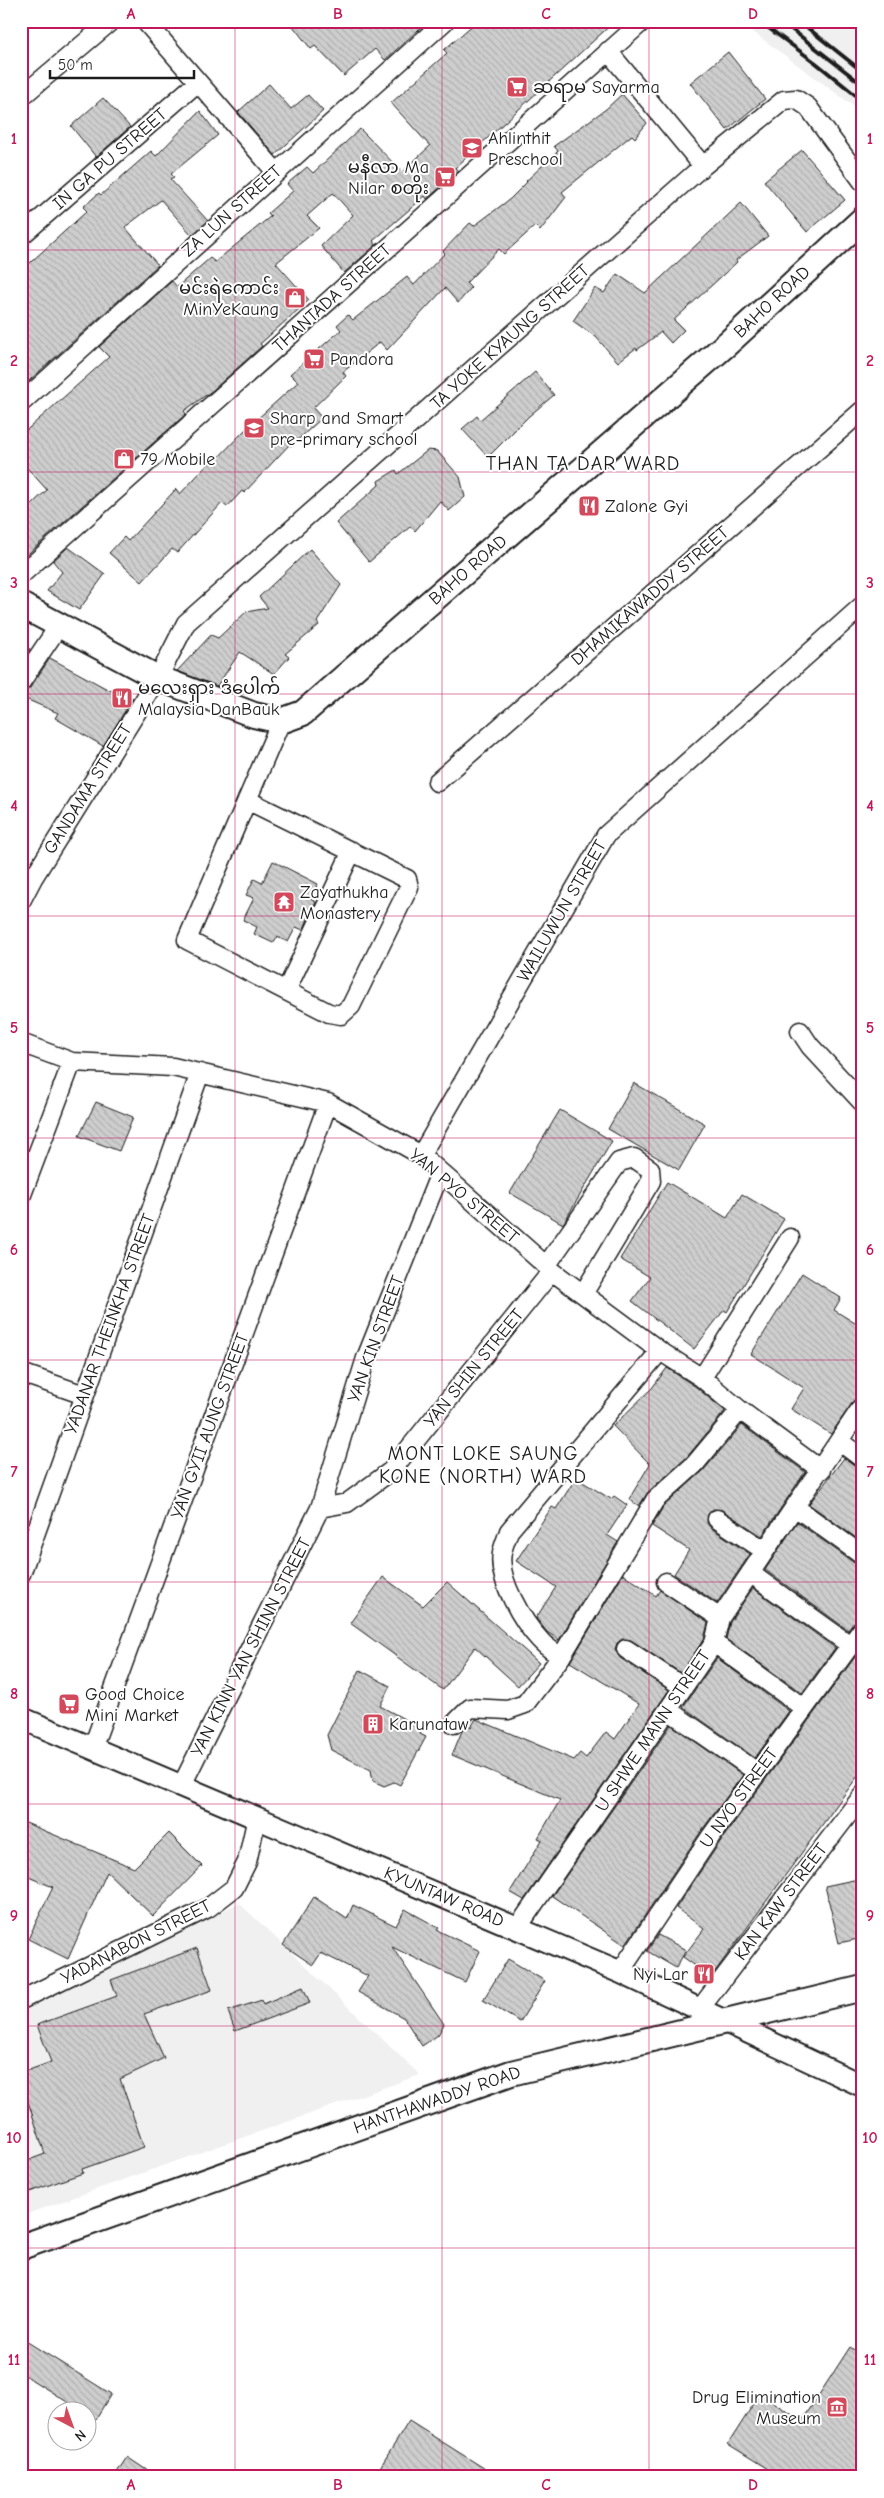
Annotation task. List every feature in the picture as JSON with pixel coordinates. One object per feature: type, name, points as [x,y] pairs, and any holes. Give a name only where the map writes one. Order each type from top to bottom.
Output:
[{"type":"main road","name":"BAHO ROAD","points":[[281,721],[302,713],[310,707],[700,368],[863,219]]},
{"type":"main road","points":[[21,605],[158,678],[254,715],[281,721]]},
{"type":"main road","name":"HANTHAWADDY ROAD","points":[[21,2247],[511,2073],[724,2020],[863,1988]]},
{"type":"street","points":[[21,97],[111,21]]},
{"type":"street","points":[[145,21],[276,172]]},
{"type":"street","name":"ZA LUN STREET","points":[[21,403],[445,21]]},
{"type":"street","name":"THANTADA STREET","points":[[21,575],[637,23]]},
{"type":"street","points":[[608,51],[703,166]]},
{"type":"street","name":"IN GA PU STREET","points":[[21,236],[198,82]]},
{"type":"street","name":"TA YOKE KYAUNG STREET","points":[[158,678],[186,623],[703,166],[784,100],[796,99],[808,107],[863,182]]},
{"type":"street","name":"DHAMIKAWADDY STREET","points":[[437,782],[863,410]]},
{"type":"street","name":"WAILUWUN STREET","points":[[420,1155],[606,835],[863,605]]},
{"type":"street","points":[[21,682],[58,626]]},
{"type":"street","name":"GANDAMA STREET","points":[[21,901],[33,878],[158,678]]},
{"type":"street","points":[[247,800],[407,879],[408,887],[351,1006],[341,1015],[329,1013],[187,940],[247,800],[281,721]]},
{"type":"street","points":[[286,991],[352,851]]},
{"type":"street","points":[[800,1031],[810,1046],[863,1103]]},
{"type":"street","name":"YAN PYO STREET","points":[[21,1043],[72,1062],[173,1067],[328,1104],[420,1155],[549,1269],[660,1351],[702,1378],[740,1410],[821,1470]]},
{"type":"street","points":[[21,1197],[72,1062]]},
{"type":"street","name":"YADANAR THEINKHA STREET","points":[[21,1574],[200,1073]]},
{"type":"street","name":"YAN GYII AUNG STREET","points":[[92,1749],[328,1104]]},
{"type":"street","name":"YAN SHIN STREET","points":[[320,1508],[347,1503],[391,1470],[549,1269],[619,1162],[634,1158],[650,1169],[651,1181],[583,1294]]},
{"type":"street","name":"YAN KIN STREET","points":[[320,1508],[366,1358],[440,1173]]},
{"type":"street","points":[[702,1378],[790,1238]]},
{"type":"street","points":[[561,1657],[541,1641],[520,1611],[508,1589],[501,1570],[502,1553],[509,1531],[660,1351]]},
{"type":"street","points":[[21,1372],[84,1395]]},
{"type":"street","name":"U SHWE MANN STREET","points":[[518,1928],[714,1643],[720,1618],[863,1405]]},
{"type":"street","points":[[454,1724],[470,1708],[508,1710],[525,1704],[561,1657],[655,1500],[695,1464],[740,1410]]},
{"type":"street","points":[[839,1441],[863,1458]]},
{"type":"street","points":[[795,1507],[863,1556]]},
{"type":"street","name":"YAN KINN YAN SHINN STREET","points":[[182,1785],[320,1508]]},
{"type":"street","points":[[717,1519],[765,1551]]},
{"type":"street","points":[[750,1573],[850,1645]]},
{"type":"street","points":[[666,1582],[720,1618]]},
{"type":"street","name":"U NYO STREET","points":[[620,1972],[711,1836],[863,1628]]},
{"type":"street","points":[[714,1643],[804,1708]]},
{"type":"street","points":[[626,1648],[683,1687]]},
{"type":"street","points":[[668,1710],[757,1772]]},
{"type":"street","name":"KYUNTAW ROAD","points":[[21,1718],[620,1972],[863,2086]]},
{"type":"street","name":"KAN KAW STREET","points":[[699,2010],[863,1794]]},
{"type":"street","name":"YADANABON STREET","points":[[21,2000],[208,1908],[234,1888],[247,1862],[257,1817]]},
{"type":"shaded area","points":[[738,21],[860,21],[863,25],[863,113]]},
{"type":"shaded area","points":[[239,1903],[420,2075],[21,2216],[21,2007]]},
{"type":"building","points":[[289,21],[428,21],[385,60],[375,49],[344,76],[315,46],[311,49]]},
{"type":"building","points":[[477,21],[615,21],[455,168],[459,171],[427,199],[425,196],[373,241],[376,245],[344,273],[321,246],[353,215],[333,193],[307,216],[319,228],[276,263],[309,300],[260,344],[262,346],[213,390],[184,411],[186,414],[21,560],[21,514],[47,490],[21,461],[21,435],[109,357],[99,347],[172,281],[177,287],[210,258],[215,262],[271,216],[268,213],[293,191],[287,184],[307,167],[313,173],[360,129],[402,172],[430,146],[391,103],[447,53],[444,50]]},
{"type":"building","points":[[728,52],[765,99],[727,130],[690,83]]},
{"type":"building","points":[[269,84],[291,109],[308,95],[323,111],[275,155],[238,112]]},
{"type":"building","points":[[622,94],[647,123],[635,138],[632,135],[562,192],[566,197],[540,231],[535,226],[504,254],[499,249],[466,283],[471,288],[458,303],[445,288],[387,350],[380,342],[343,372],[346,376],[313,408],[322,418],[291,446],[290,444],[244,493],[242,491],[227,507],[222,503],[177,553],[172,549],[142,582],[109,553],[124,537],[128,541],[176,489],[180,494],[210,462],[212,464],[244,431],[298,382],[290,374],[341,330],[337,325],[348,315],[353,320],[407,277],[414,285],[445,253],[443,251],[470,223],[474,226],[510,199],[558,151],[554,146],[606,109]]},
{"type":"building","points":[[103,98],[130,127],[96,157],[71,126]]},
{"type":"building","points":[[200,111],[218,135],[171,174],[174,177],[170,179],[208,221],[192,235],[161,200],[125,227],[158,265],[21,388],[21,271],[87,211],[83,207],[99,193],[101,195],[151,151],[156,156]]},
{"type":"building","points":[[802,150],[845,200],[807,232],[764,181]]},
{"type":"building","points":[[741,203],[768,236],[736,260],[737,262],[674,320],[684,330],[671,343],[661,332],[618,362],[596,337],[573,321],[595,288],[604,293],[617,274],[645,293]]},
{"type":"building","points":[[535,372],[554,395],[529,416],[488,457],[462,429],[477,416],[480,420]]},
{"type":"building","points":[[428,450],[437,451],[460,477],[465,497],[449,511],[440,501],[415,531],[411,526],[369,562],[336,523],[379,485],[378,481],[396,470],[398,474]]},
{"type":"building","points":[[68,547],[105,574],[79,610],[47,591],[62,572],[53,561]]},
{"type":"building","points":[[310,549],[341,585],[317,622],[319,625],[285,654],[289,657],[274,674],[240,652],[217,686],[177,671],[211,635],[218,638],[246,612],[268,608],[259,597]]},
{"type":"building","points":[[21,644],[30,649],[21,663]]},
{"type":"building","points":[[50,658],[111,691],[113,688],[133,698],[103,746],[55,718],[58,713],[21,697],[21,692],[30,688]]},
{"type":"building","name":"Zayathukha Monastery","points":[[273,861],[318,884],[310,899],[316,902],[303,930],[296,927],[288,942],[277,937],[273,943],[254,934],[257,927],[243,920],[254,898],[246,895],[254,879],[262,883]]},
{"type":"building","points":[[634,1083],[705,1124],[679,1170],[608,1129]]},
{"type":"building","points":[[96,1102],[133,1117],[119,1151],[79,1136]]},
{"type":"building","points":[[560,1110],[612,1141],[563,1224],[510,1193]]},
{"type":"building","points":[[667,1182],[727,1218],[742,1194],[784,1219],[727,1312],[724,1310],[694,1349],[632,1301],[650,1277],[620,1259]]},
{"type":"building","points":[[802,1273],[841,1298],[834,1310],[863,1328],[863,1387],[831,1434],[791,1409],[804,1388],[751,1354]]},
{"type":"building","points":[[667,1368],[696,1387],[725,1411],[687,1457],[648,1492],[639,1506],[629,1499],[650,1464],[613,1426],[652,1388]]},
{"type":"building","points":[[742,1425],[805,1472],[762,1536],[722,1510],[713,1509],[708,1514],[707,1523],[711,1528],[750,1554],[717,1603],[674,1574],[689,1550],[652,1526],[663,1507],[703,1471]]},
{"type":"building","points":[[844,1458],[863,1469],[863,1543],[809,1504]]},
{"type":"building","points":[[576,1478],[611,1499],[614,1496],[627,1505],[607,1535],[618,1542],[559,1640],[547,1632],[536,1618],[556,1587],[516,1561],[552,1507],[556,1509]]},
{"type":"building","points":[[797,1522],[857,1565],[863,1566],[863,1618],[855,1621],[848,1630],[765,1570]]},
{"type":"building","points":[[623,1574],[656,1596],[660,1590],[708,1623],[704,1639],[681,1673],[631,1640],[622,1639],[617,1643],[615,1649],[620,1658],[669,1690],[524,1900],[510,1892],[542,1840],[538,1838],[560,1800],[452,1755],[462,1731],[468,1725],[471,1727],[476,1719],[574,1760],[580,1753],[586,1758],[606,1732],[615,1739],[639,1704],[570,1662]]},
{"type":"building","points":[[383,1577],[423,1606],[447,1582],[539,1663],[518,1686],[475,1647],[443,1690],[350,1623]]},
{"type":"building","points":[[753,1588],[835,1648],[802,1693],[726,1639],[730,1622]]},
{"type":"building","points":[[863,1646],[863,1769],[711,1977],[683,1957],[704,1929],[676,1908],[720,1842]]},
{"type":"building","points":[[717,1658],[789,1711],[755,1758],[683,1707]]},
{"type":"building","name":"Karunataw","points":[[360,1670],[390,1686],[380,1706],[423,1729],[420,1734],[426,1737],[400,1785],[394,1782],[384,1786],[373,1781],[371,1770],[331,1750],[327,1735]]},
{"type":"building","points":[[671,1725],[743,1775],[702,1830],[625,1945],[552,1896]]},
{"type":"building","points":[[21,1821],[134,1868],[169,1833],[202,1866],[153,1916],[107,1872],[68,1959],[28,1939],[53,1887],[21,1874]]},
{"type":"building","points":[[863,1878],[863,1938],[839,1943],[825,1886]]},
{"type":"building","points":[[314,1897],[347,1919],[353,1905],[396,1926],[405,1909],[439,1928],[437,1930],[480,1951],[465,1982],[392,1947],[444,2024],[438,2035],[422,2046],[404,2018],[358,1992],[368,1976],[321,1953],[313,1965],[283,1945]]},
{"type":"building","points":[[658,1935],[686,1950],[676,1968],[647,1951]]},
{"type":"building","points":[[197,1948],[212,1990],[144,2014],[164,2058],[120,2079],[144,2147],[82,2169],[83,2173],[21,2195],[21,2163],[45,2154],[21,2080],[21,2073],[51,2062],[37,2025],[117,1996],[111,1980]]},
{"type":"building","points":[[508,1959],[545,1981],[520,2022],[483,2000]]},
{"type":"building","points":[[303,1987],[310,2003],[235,2031],[228,2011],[262,2000],[263,2004]]},
{"type":"building","points":[[21,2338],[111,2394],[98,2415],[98,2400],[64,2400],[21,2373]]},
{"type":"building","name":"Drug Elimination Museum","points":[[850,2347],[863,2356],[863,2477],[763,2477],[768,2469],[728,2444],[760,2394],[802,2421]]},
{"type":"building","points":[[409,2421],[498,2477],[374,2477]]},
{"type":"building","points":[[127,2457],[157,2477],[114,2477]]},
{"type":"railway","points":[[759,21],[863,101]]},
{"type":"railway","points":[[781,21],[863,85]]},
{"type":"railway","points":[[799,21],[863,72]]},
{"type":"place","name":"ဆရာမ Sayarma","points":[[517,87]]},
{"type":"place","name":"Ahlinthit Preschool","points":[[472,148]]},
{"type":"place","name":"မနီလာ Ma Nilar စတိုး","points":[[445,177]]},
{"type":"place","name":"မင်းရဲကောင်း MinYeKaung","points":[[295,298]]},
{"type":"place","name":"Pandora","points":[[314,359]]},
{"type":"place","name":"Sharp and Smart pre-primary school","points":[[254,428]]},
{"type":"place","name":"79 Mobile","points":[[124,459]]},
{"type":"place","name":"Zalone Gyi","points":[[589,506]]},
{"type":"place","name":"မလေးရှား ဒံပေါက် Malaysia DanBauk","points":[[122,698]]},
{"type":"place","name":"Zayathukha Monastery","points":[[284,902]]},
{"type":"place","name":"Good Choice Mini Market","points":[[69,1704]]},
{"type":"place","name":"Karunataw","points":[[373,1724]]},
{"type":"place","name":"Nyi Lar","points":[[704,1974]]},
{"type":"place","name":"Drug Elimination Museum","points":[[837,2407]]},
{"type":"district","name":"THAN TA DAR WARD","points":[[583,463]]},
{"type":"district","name":"MONT LOKE SAUNG KONE (NORTH) WARD","points":[[483,1464]]}]
